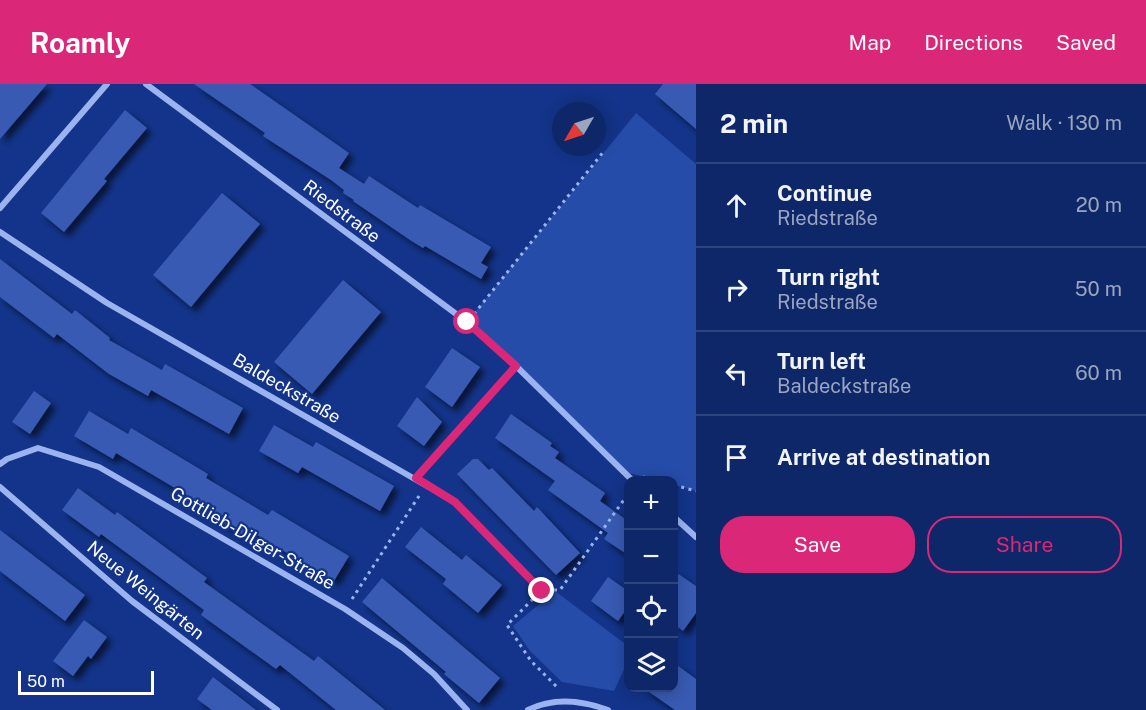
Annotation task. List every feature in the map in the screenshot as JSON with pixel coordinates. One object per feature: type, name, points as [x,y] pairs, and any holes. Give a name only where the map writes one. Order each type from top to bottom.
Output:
[{"type":"street","points":[[0,208],[106,84]]},
{"type":"street","name":"Riedstraße","points":[[146,84],[467,322],[516,366],[628,476]]},
{"type":"street","name":"Baldeckstraße","points":[[0,232],[107,303],[455,502],[542,591]]},
{"type":"street","points":[[416,478],[516,366]]},
{"type":"street","name":"Gottlieb-Dilger-Straße","points":[[0,464],[7,459],[38,448],[99,467],[345,609],[403,648],[434,674],[467,710]]},
{"type":"street","name":"Neue Weingärten","points":[[0,487],[132,601],[278,710]]},
{"type":"street","points":[[678,521],[696,537]]},
{"type":"street","points":[[528,710],[541,704],[571,701],[591,704],[608,710]]},
{"type":"path","points":[[467,322],[600,156]]},
{"type":"path","points":[[678,486],[696,491]]},
{"type":"path","points":[[571,701],[531,661],[507,625],[542,591],[560,590],[624,500]]},
{"type":"path","points":[[359,588],[414,504]]},
{"type":"shaded area","points":[[636,113],[696,164],[696,491],[678,486],[678,476],[641,476],[621,471],[467,322],[601,156],[606,156],[606,150]]},
{"type":"shaded area","points":[[555,591],[624,643],[624,670],[614,691],[562,682],[530,651],[513,626]]},
{"type":"building","points":[[0,84],[47,84],[0,139]]},
{"type":"building","points":[[194,84],[250,84],[349,153],[339,168],[364,184],[369,176],[418,208],[420,205],[491,247],[481,263],[488,267],[481,279],[425,246],[423,248],[410,240],[353,201],[331,180],[263,136],[265,133]]},
{"type":"building","points":[[663,84],[696,84],[696,129],[655,94]]},
{"type":"building","points":[[125,110],[147,128],[64,232],[41,213]]},
{"type":"building","points":[[222,193],[260,224],[191,307],[153,275]]},
{"type":"building","points":[[0,259],[72,314],[75,310],[110,338],[109,340],[162,370],[165,364],[243,408],[229,434],[151,390],[148,396],[109,374],[57,334],[54,338],[0,297]]},
{"type":"building","points":[[343,280],[381,312],[312,394],[274,362]]},
{"type":"building","points":[[452,348],[480,367],[452,407],[425,387]]},
{"type":"building","points":[[34,391],[51,403],[30,434],[12,422]]},
{"type":"building","points":[[417,397],[442,422],[424,446],[397,426]]},
{"type":"building","points":[[89,411],[128,434],[131,428],[208,474],[206,478],[268,515],[272,510],[349,556],[334,581],[257,535],[253,541],[214,518],[217,513],[116,453],[113,459],[74,436]]},
{"type":"building","points":[[511,414],[552,443],[550,446],[559,452],[555,458],[605,493],[600,501],[624,518],[624,552],[604,539],[608,533],[548,490],[555,481],[495,438]]},
{"type":"building","points":[[274,425],[313,447],[316,442],[394,486],[380,511],[302,467],[298,473],[259,451]]},
{"type":"building","points":[[473,459],[478,459],[489,470],[492,468],[534,511],[537,507],[580,553],[556,575],[457,474]]},
{"type":"building","points":[[78,488],[115,515],[117,512],[207,578],[204,582],[314,661],[318,656],[385,710],[336,710],[280,665],[276,669],[201,615],[204,610],[101,534],[99,537],[62,510]]},
{"type":"building","points":[[421,527],[462,560],[466,555],[502,585],[478,613],[443,584],[446,579],[405,547]]},
{"type":"building","points":[[0,530],[85,595],[65,621],[0,571]]},
{"type":"building","points":[[678,574],[696,586],[696,613],[683,631],[678,627]]},
{"type":"building","points":[[608,577],[624,588],[624,613],[618,621],[591,601]]},
{"type":"building","points":[[382,578],[500,678],[479,703],[444,674],[446,672],[362,602]]},
{"type":"building","points":[[84,620],[107,637],[91,659],[88,656],[73,676],[53,661]]},
{"type":"building","points":[[678,666],[696,679],[696,710],[675,710],[649,692],[678,692]]},
{"type":"building","points":[[213,677],[256,710],[212,710],[197,699]]},
{"type":"route","points":[[467,322],[516,366],[416,478],[455,502],[542,591]]}]
